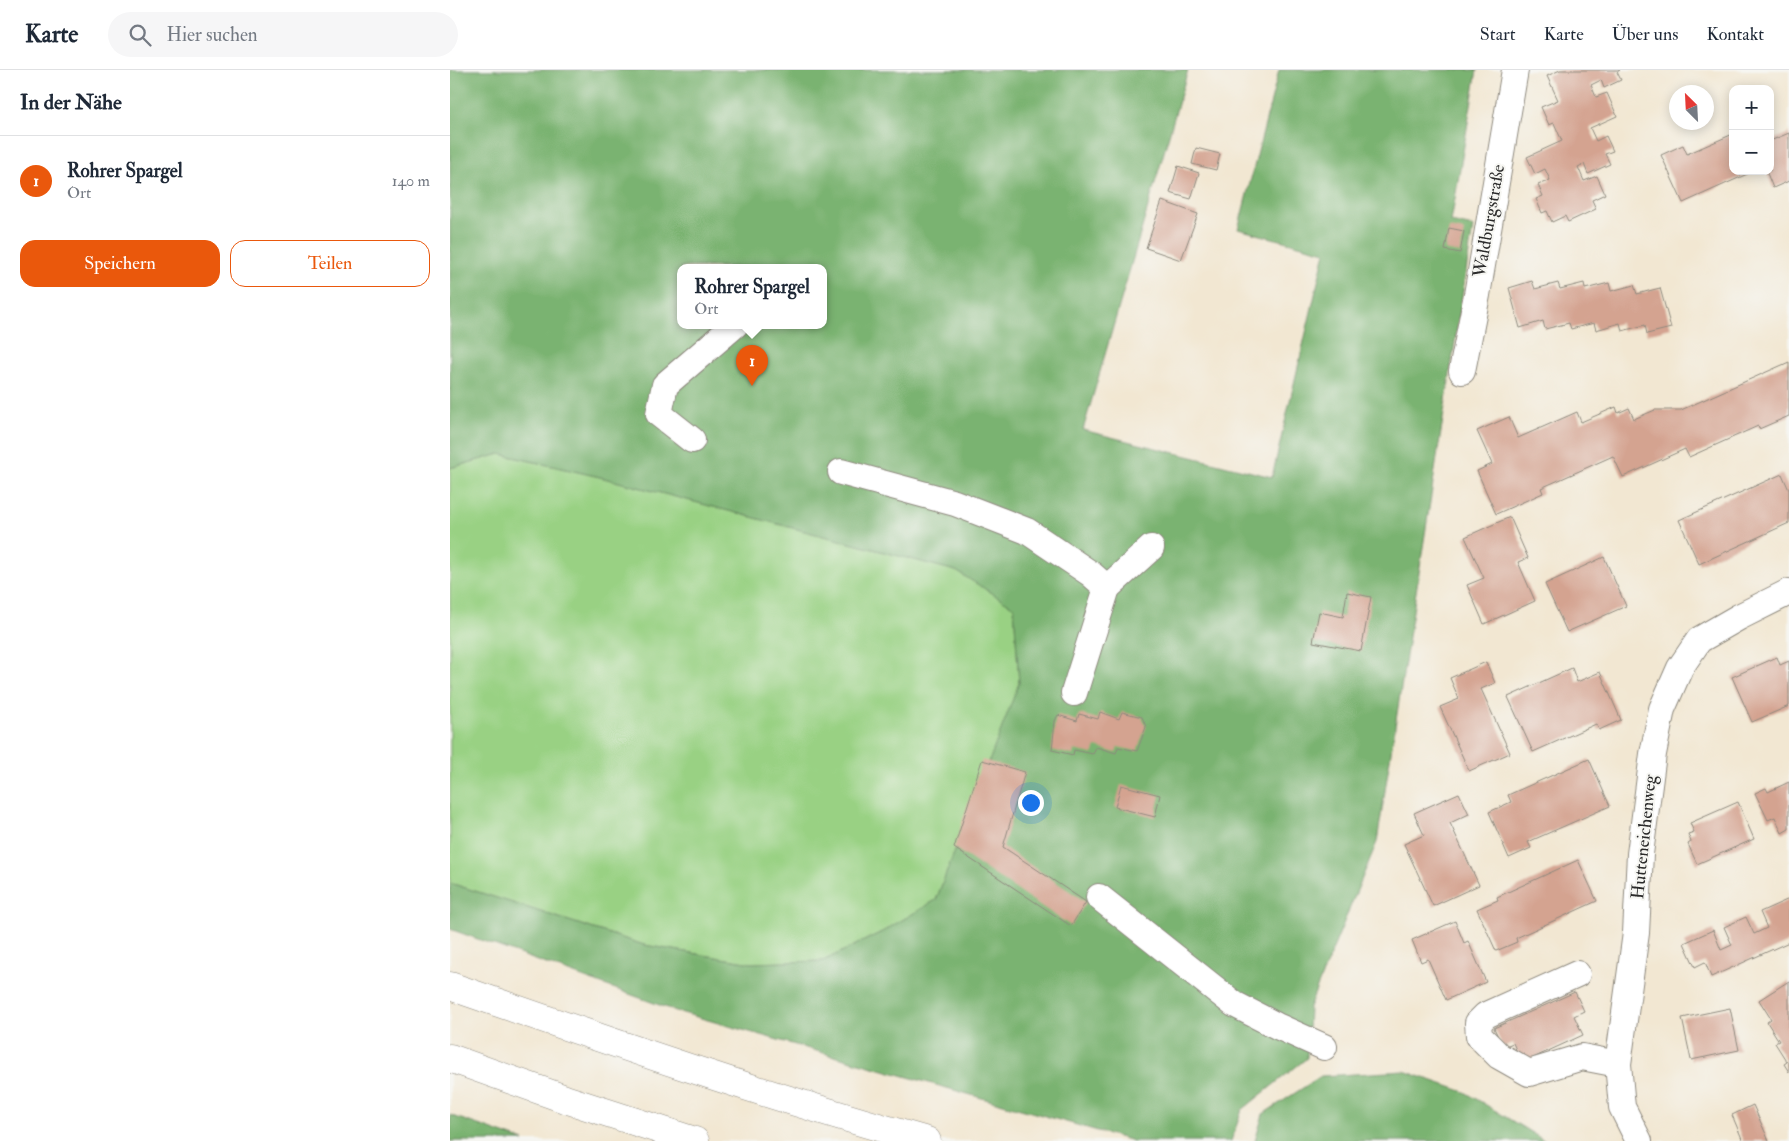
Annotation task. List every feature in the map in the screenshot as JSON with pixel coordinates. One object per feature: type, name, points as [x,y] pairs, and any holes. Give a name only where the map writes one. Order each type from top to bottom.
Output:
[{"type":"highway","points":[[450,986],[687,1068],[927,1141]]},
{"type":"highway","points":[[450,1058],[565,1099],[695,1141]]},
{"type":"street","name":"Waldburgstraße","points":[[1462,371],[1477,295],[1515,70]]},
{"type":"street","points":[[692,440],[659,414],[664,385],[729,329]]},
{"type":"street","points":[[841,472],[955,503],[1026,532],[1091,574],[1107,588]]},
{"type":"street","points":[[1074,694],[1107,588],[1151,548]]},
{"type":"street","name":"Hutteneichenweg","points":[[1639,1141],[1622,1107],[1618,1064],[1636,933],[1640,854],[1653,754],[1662,709],[1680,668],[1699,640],[1739,616],[1789,592]]},
{"type":"street","points":[[1099,897],[1234,1004],[1324,1047]]},
{"type":"street","points":[[1577,974],[1486,1015],[1478,1023],[1479,1036],[1499,1056],[1529,1073],[1582,1057],[1618,1064]]},
{"type":"green space","points":[[450,70],[1188,70],[1083,430],[1272,477],[1325,252],[1238,229],[1279,70],[1477,70],[1451,222],[1473,227],[1377,842],[1309,1007],[1307,1058],[1242,1110],[1231,1141],[1133,1141],[676,1011],[450,929],[450,883],[644,945],[751,963],[823,961],[882,932],[936,900],[1019,683],[1014,607],[956,571],[600,477],[500,454],[450,468]]},
{"type":"green space","points":[[500,454],[600,477],[956,571],[1014,606],[1019,684],[936,900],[882,932],[823,961],[751,963],[644,945],[450,883],[450,468]]},
{"type":"green space","points":[[1404,1071],[1465,1092],[1545,1141],[1255,1141],[1263,1114],[1321,1076]]},
{"type":"green space","points":[[450,1115],[524,1141],[450,1141]]},
{"type":"building","points":[[1560,70],[1620,70],[1617,72],[1621,80],[1604,88],[1601,80],[1591,85],[1596,97],[1607,93],[1617,116],[1590,128],[1596,141],[1606,136],[1613,151],[1605,154],[1610,164],[1588,174],[1584,164],[1578,167],[1584,181],[1597,176],[1605,194],[1592,200],[1596,209],[1568,222],[1565,216],[1552,222],[1547,211],[1542,213],[1536,199],[1543,196],[1538,185],[1550,180],[1545,169],[1535,174],[1527,157],[1562,141],[1554,123],[1549,125],[1541,107],[1558,100],[1547,76]]},
{"type":"building","points":[[1789,133],[1789,181],[1773,188],[1768,175],[1774,175],[1774,139]]},
{"type":"building","points":[[1729,136],[1729,175],[1745,175],[1683,203],[1661,155],[1683,145],[1687,154]]},
{"type":"building","points":[[1196,148],[1220,154],[1216,170],[1192,164]]},
{"type":"building","points":[[1178,166],[1199,173],[1191,199],[1170,193]]},
{"type":"building","points":[[1162,201],[1198,214],[1181,260],[1146,248]]},
{"type":"building","points":[[1449,228],[1464,231],[1460,253],[1445,250]]},
{"type":"building","points":[[1532,281],[1535,289],[1558,283],[1560,289],[1584,283],[1585,289],[1609,283],[1611,291],[1634,285],[1637,294],[1660,288],[1671,328],[1647,334],[1645,325],[1622,331],[1620,323],[1596,330],[1594,323],[1571,329],[1569,323],[1545,329],[1543,321],[1520,328],[1509,288]]},
{"type":"building","points":[[1789,362],[1789,416],[1759,429],[1758,426],[1689,457],[1685,449],[1623,477],[1613,456],[1541,488],[1543,493],[1496,514],[1477,471],[1492,464],[1477,431],[1509,417],[1518,438],[1577,412],[1581,422],[1616,407],[1618,413],[1629,408],[1634,419],[1655,410],[1681,410]]},
{"type":"building","points":[[1782,474],[1789,490],[1789,523],[1699,564],[1679,520]]},
{"type":"building","points":[[1510,517],[1528,558],[1518,562],[1535,601],[1484,624],[1467,585],[1484,578],[1465,537]]},
{"type":"building","points":[[1604,557],[1626,606],[1567,632],[1545,584]]},
{"type":"building","points":[[1347,592],[1371,597],[1361,651],[1313,642],[1319,612],[1343,617]]},
{"type":"building","points":[[1777,657],[1780,665],[1789,661],[1789,706],[1752,722],[1732,677]]},
{"type":"building","points":[[1486,662],[1495,683],[1481,689],[1510,753],[1469,771],[1440,707],[1459,699],[1450,678]]},
{"type":"building","points":[[1572,668],[1577,682],[1600,672],[1621,720],[1599,730],[1596,724],[1533,752],[1508,697]]},
{"type":"building","points":[[1100,712],[1119,719],[1122,712],[1142,717],[1146,727],[1137,751],[1118,747],[1116,753],[1096,747],[1093,754],[1074,750],[1073,755],[1052,750],[1055,721],[1058,715],[1077,721],[1079,714],[1098,719]]},
{"type":"building","points":[[1589,759],[1610,806],[1528,842],[1531,848],[1509,858],[1489,812],[1511,802],[1508,795]]},
{"type":"building","points":[[982,760],[1025,772],[1003,847],[1086,902],[1071,926],[954,848]]},
{"type":"building","points":[[1789,782],[1789,829],[1782,833],[1775,817],[1768,820],[1755,793],[1766,788],[1768,792]]},
{"type":"building","points":[[1121,785],[1160,795],[1155,817],[1115,807]]},
{"type":"building","points":[[1459,793],[1469,814],[1450,823],[1479,885],[1433,906],[1404,844],[1424,835],[1414,813]]},
{"type":"building","points":[[1738,802],[1754,839],[1697,864],[1688,844],[1691,842],[1688,834],[1694,832],[1690,823]]},
{"type":"building","points":[[1578,860],[1597,901],[1516,938],[1517,942],[1496,951],[1477,909],[1498,900],[1497,897]]},
{"type":"building","points":[[1789,899],[1789,942],[1711,977],[1705,962],[1695,967],[1684,943],[1713,930],[1721,950],[1732,945],[1724,927],[1746,917],[1754,934],[1767,928],[1760,912]]},
{"type":"building","points":[[1455,921],[1464,943],[1468,941],[1486,982],[1446,1000],[1428,959],[1421,962],[1412,940]]},
{"type":"building","points":[[1789,981],[1789,1072],[1784,1064],[1787,1062],[1775,1043],[1779,1041],[1767,1022],[1771,1019],[1759,1000]]},
{"type":"building","points":[[1575,992],[1584,1011],[1574,1016],[1583,1035],[1522,1063],[1513,1043],[1503,1047],[1494,1028]]},
{"type":"building","points":[[1730,1008],[1739,1050],[1691,1060],[1682,1018]]},
{"type":"building","points":[[1753,1105],[1769,1141],[1743,1141],[1732,1115]]},
{"type":"place","name":"Rohrer Spargel","points":[[752,386]]}]
